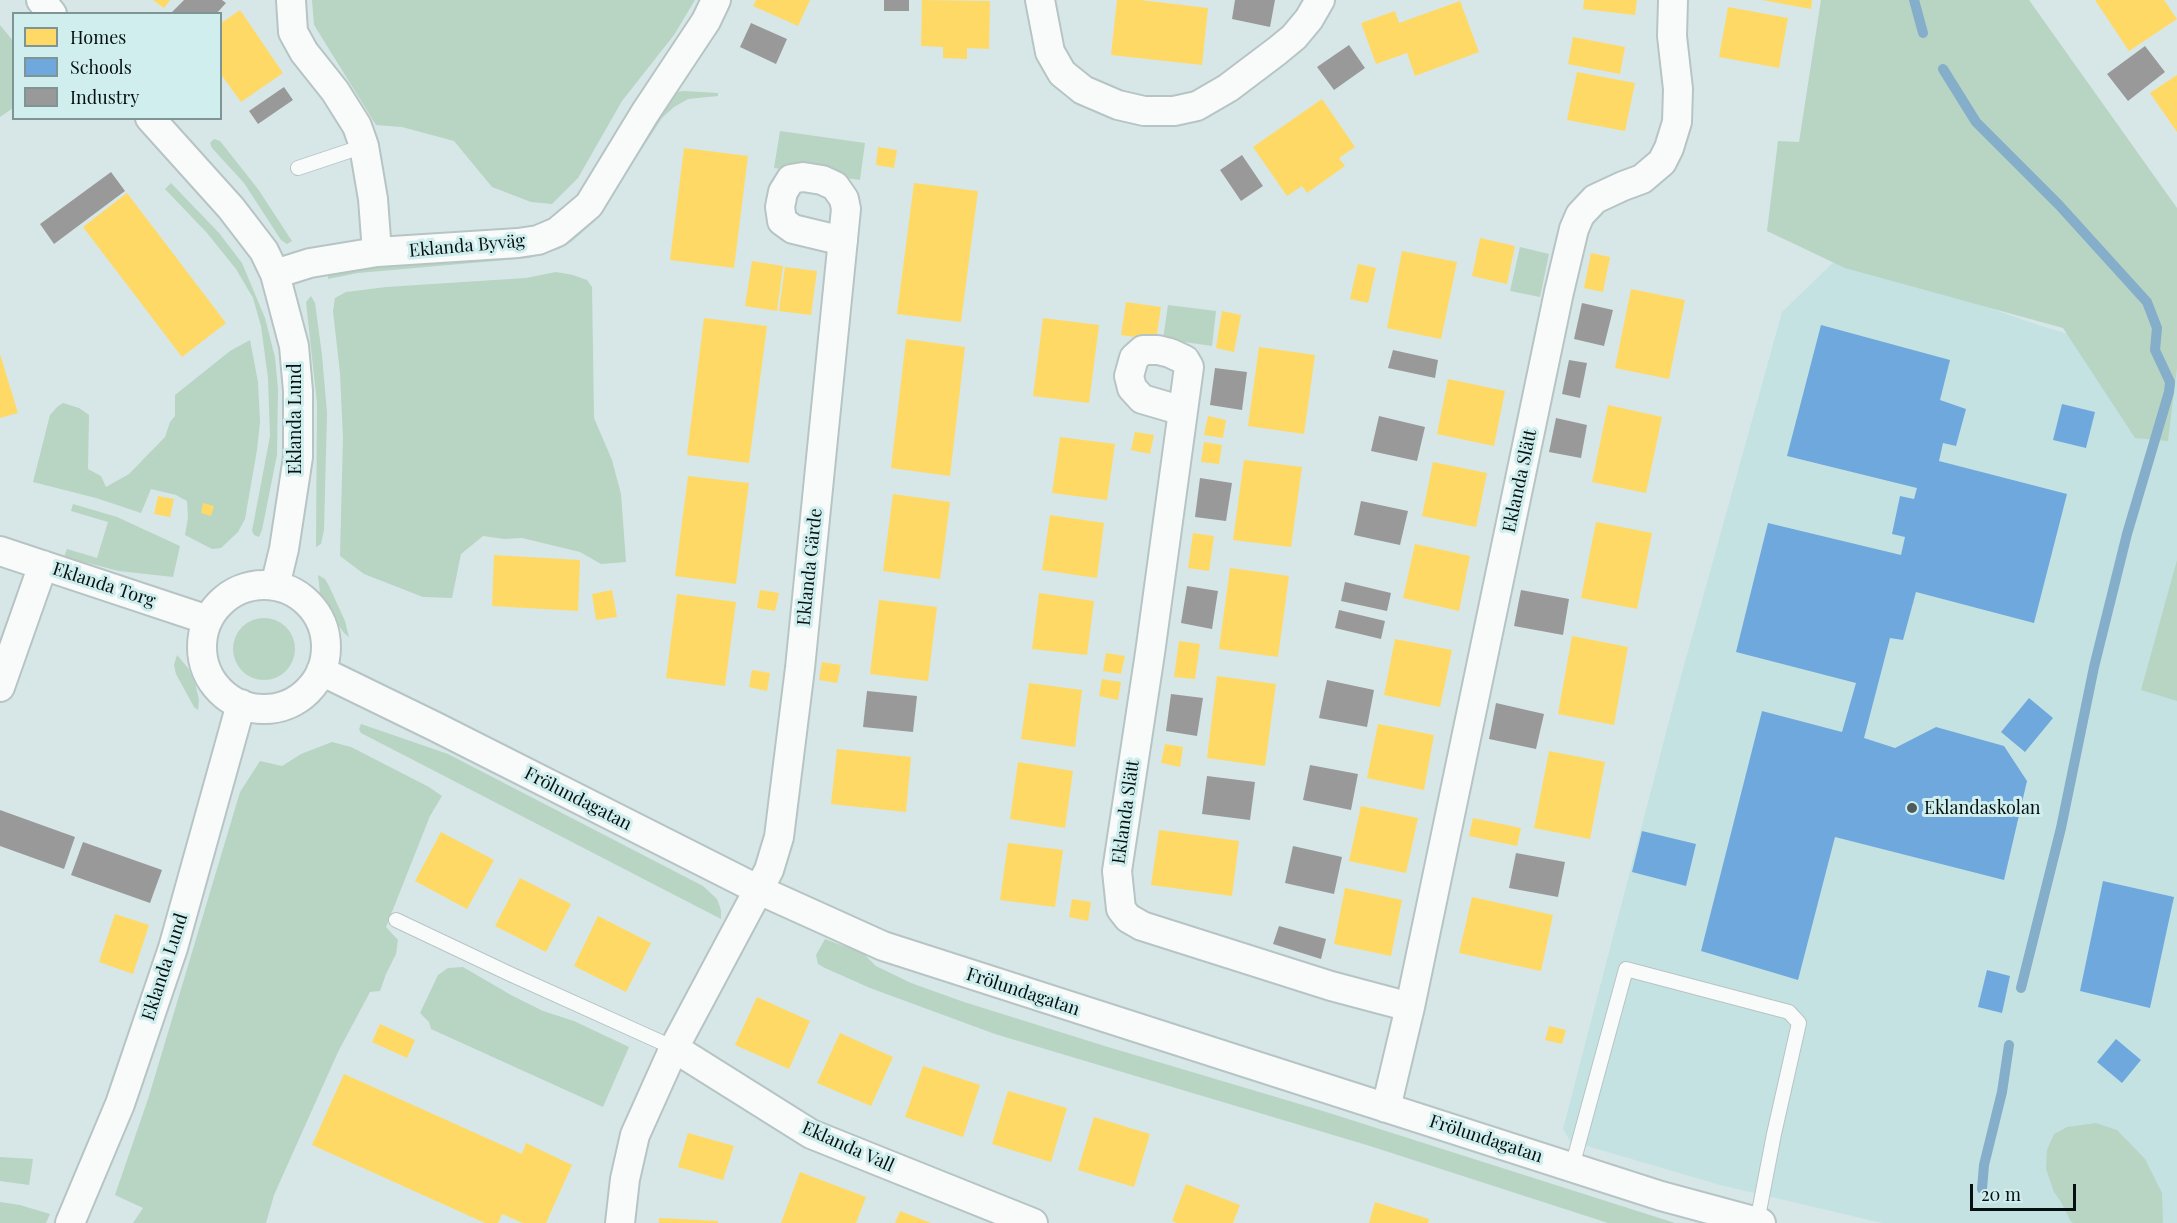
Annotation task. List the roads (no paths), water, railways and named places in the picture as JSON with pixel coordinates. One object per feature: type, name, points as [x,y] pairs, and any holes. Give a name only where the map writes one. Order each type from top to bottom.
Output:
[{"type":"street","points":[[41,0],[50,12]]},
{"type":"street","name":"Eklanda Byväg","points":[[275,274],[310,262],[377,252],[518,243],[538,240],[557,232],[589,205],[649,106],[706,21],[716,0]]},
{"type":"street","points":[[1040,0],[1050,52],[1062,73],[1083,90],[1118,105],[1144,111],[1164,111],[1197,106],[1228,88],[1294,37],[1309,20],[1320,0]]},
{"type":"street","name":"Eklanda Slätt","points":[[1386,1108],[1410,1007],[1559,292],[1574,230],[1580,215],[1595,199],[1642,179],[1662,162],[1669,148],[1677,122],[1678,89],[1672,36],[1673,0]]},
{"type":"street","points":[[290,1],[293,32],[304,52],[335,91],[357,126],[364,146],[373,199],[377,252]]},
{"type":"street","name":"Eklanda Lund","points":[[152,120],[231,208],[264,251],[275,274],[294,346],[298,391],[298,457],[284,549],[275,586]]},
{"type":"street","name":"Eklanda Gärde","points":[[759,890],[769,870],[779,837],[800,668],[843,241]]},
{"type":"street","name":"Eklanda Slätt","points":[[1182,411],[1150,653],[1117,871],[1121,909],[1128,918],[1142,926],[1331,986],[1410,1007]]},
{"type":"street","name":"Eklanda Torg","points":[[0,551],[208,620]]},
{"type":"street","points":[[0,687],[43,565]]},
{"type":"street","points":[[275,586],[294,593],[310,605],[320,622],[324,631],[326,651],[321,671],[309,689],[283,706],[262,708],[241,704],[231,699],[214,684],[204,664],[202,641],[208,620],[225,599],[236,592],[249,587],[275,586]]},
{"type":"street","name":"Frölundagatan","points":[[321,671],[759,890],[873,942],[1661,1196],[1758,1223]]},
{"type":"street","name":"Eklanda Lund","points":[[70,1223],[120,1104],[173,948],[241,704]]},
{"type":"street","points":[[620,1223],[625,1179],[636,1136],[674,1048],[759,890]]},
{"type":"street","name":"Eklanda Vall","points":[[674,1048],[811,1134],[1034,1223]]},
{"type":"lane","points":[[298,168],[364,146]]},
{"type":"lane","points":[[396,920],[674,1048]]},
{"type":"lane","points":[[1572,1167],[1626,969],[1789,1012],[1799,1023],[1774,1134],[1758,1223]]},
{"type":"waterway","points":[[1914,0],[1923,33]]},
{"type":"waterway","points":[[1943,69],[1976,122],[2059,205],[2147,302],[2157,328],[2155,350],[2170,382],[2127,534],[2094,667],[2061,828],[2021,988]]},
{"type":"waterway","points":[[1982,1189],[1984,1165],[2002,1092],[2009,1045]]},
{"type":"place","name":"Eklandaskolan","points":[[1912,808]]}]
